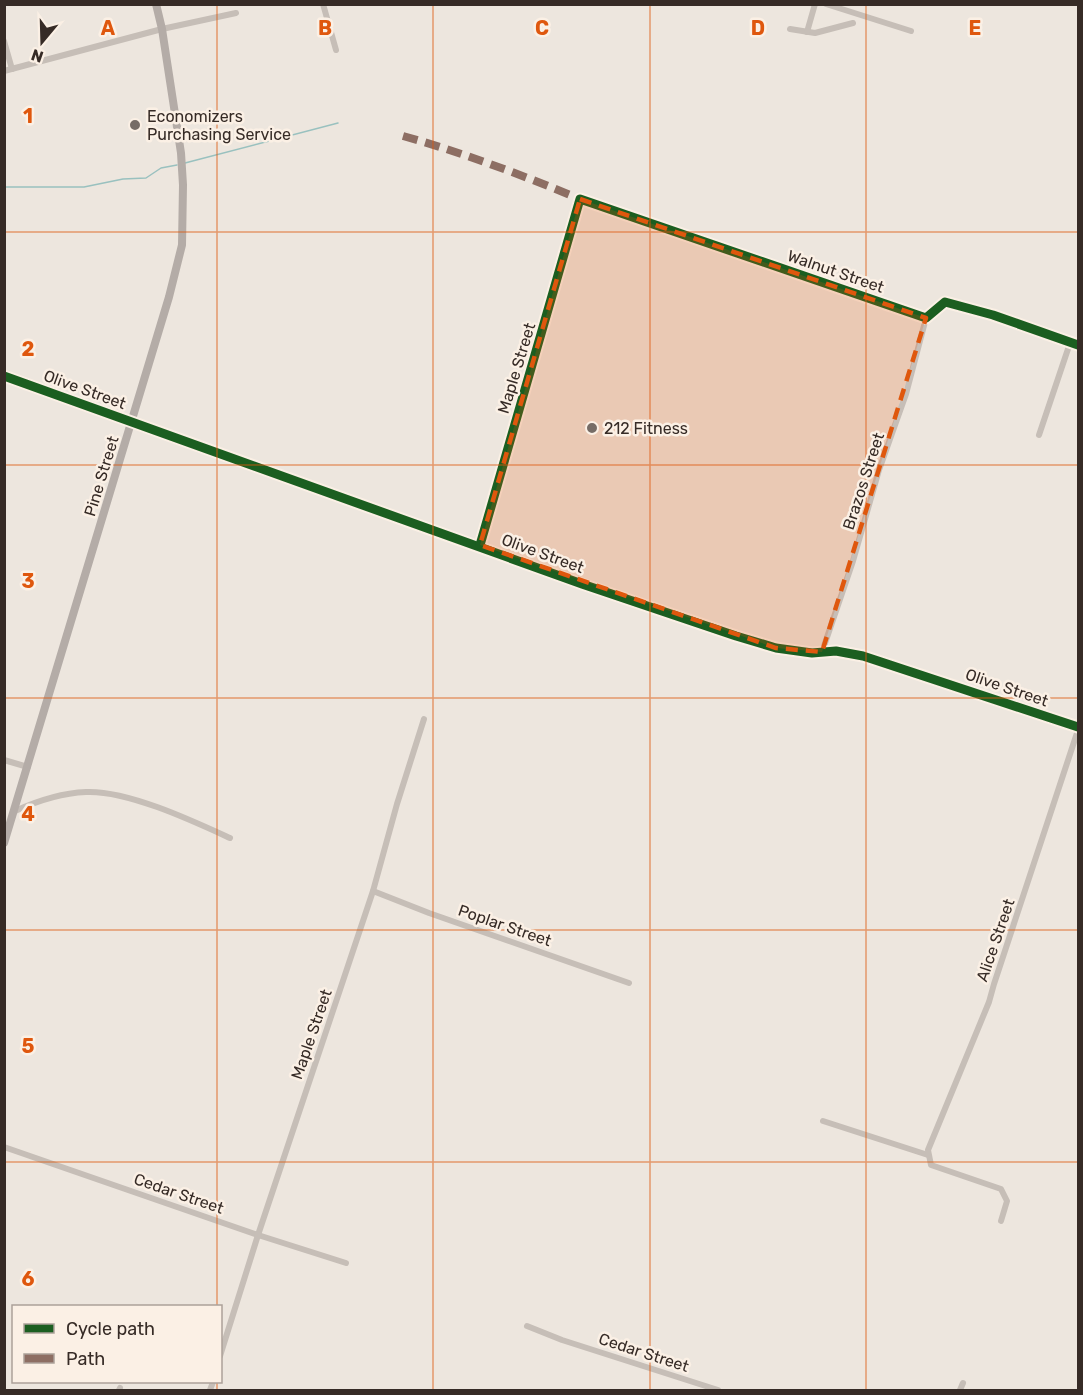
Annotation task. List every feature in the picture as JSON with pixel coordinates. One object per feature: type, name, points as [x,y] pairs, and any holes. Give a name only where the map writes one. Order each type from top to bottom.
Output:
[{"type":"main road","name":"Pine Street","points":[[4,843],[169,297],[182,245],[181,153],[156,4]]},
{"type":"street","points":[[323,4],[336,50]]},
{"type":"street","points":[[807,32],[815,4]]},
{"type":"street","points":[[826,4],[911,32]]},
{"type":"street","points":[[4,41],[8,70],[162,29],[236,13]]},
{"type":"street","points":[[789,29],[815,33],[853,23]]},
{"type":"street","name":"Walnut Street","points":[[580,199],[926,318]]},
{"type":"street","name":"Maple Street","points":[[480,545],[580,199]]},
{"type":"street","points":[[926,318],[945,302],[993,315],[1078,345]]},
{"type":"street","name":"Brazos Street","points":[[822,652],[853,561],[879,470],[906,394],[926,318]]},
{"type":"street","points":[[1039,435],[1070,343]]},
{"type":"street","name":"Olive Street","points":[[4,376],[480,545],[591,587],[736,636],[776,648],[812,653],[836,651],[863,656],[1078,728]]},
{"type":"street","name":"Maple Street","points":[[222,1350],[373,891],[424,719]]},
{"type":"street","name":"Alice Street","points":[[928,1155],[928,1150],[989,1002],[1078,728]]},
{"type":"street","points":[[4,760],[28,767]]},
{"type":"street","points":[[15,811],[39,801],[72,794],[102,792],[129,798],[177,815],[230,838]]},
{"type":"street","name":"Poplar Street","points":[[373,891],[629,983]]},
{"type":"street","points":[[823,1121],[928,1155],[931,1165],[1000,1189],[1006,1201],[1001,1221]]},
{"type":"street","name":"Cedar Street","points":[[4,1147],[346,1263]]},
{"type":"street","name":"Cedar Street","points":[[527,1326],[562,1340],[718,1390]]},
{"type":"street","points":[[960,1390],[963,1383]]},
{"type":"highlighted area","points":[[580,199],[926,318],[822,652],[776,648],[480,545]]},
{"type":"waterway","points":[[185,163],[338,123]]},
{"type":"waterway","points":[[4,187],[84,187],[123,179],[146,178],[161,168],[177,165]]},
{"type":"marked path","points":[[403,136],[493,165],[580,199]]},
{"type":"cycle path","points":[[480,545],[580,199],[926,318],[945,302],[993,315],[1078,345]]},
{"type":"cycle path","points":[[4,376],[582,584],[736,636],[776,648],[812,653],[836,651],[863,656],[1078,727]]},
{"type":"place","name":"Economizers Purchasing Service","points":[[135,125]]},
{"type":"place","name":"212 Fitness","points":[[592,428]]}]
